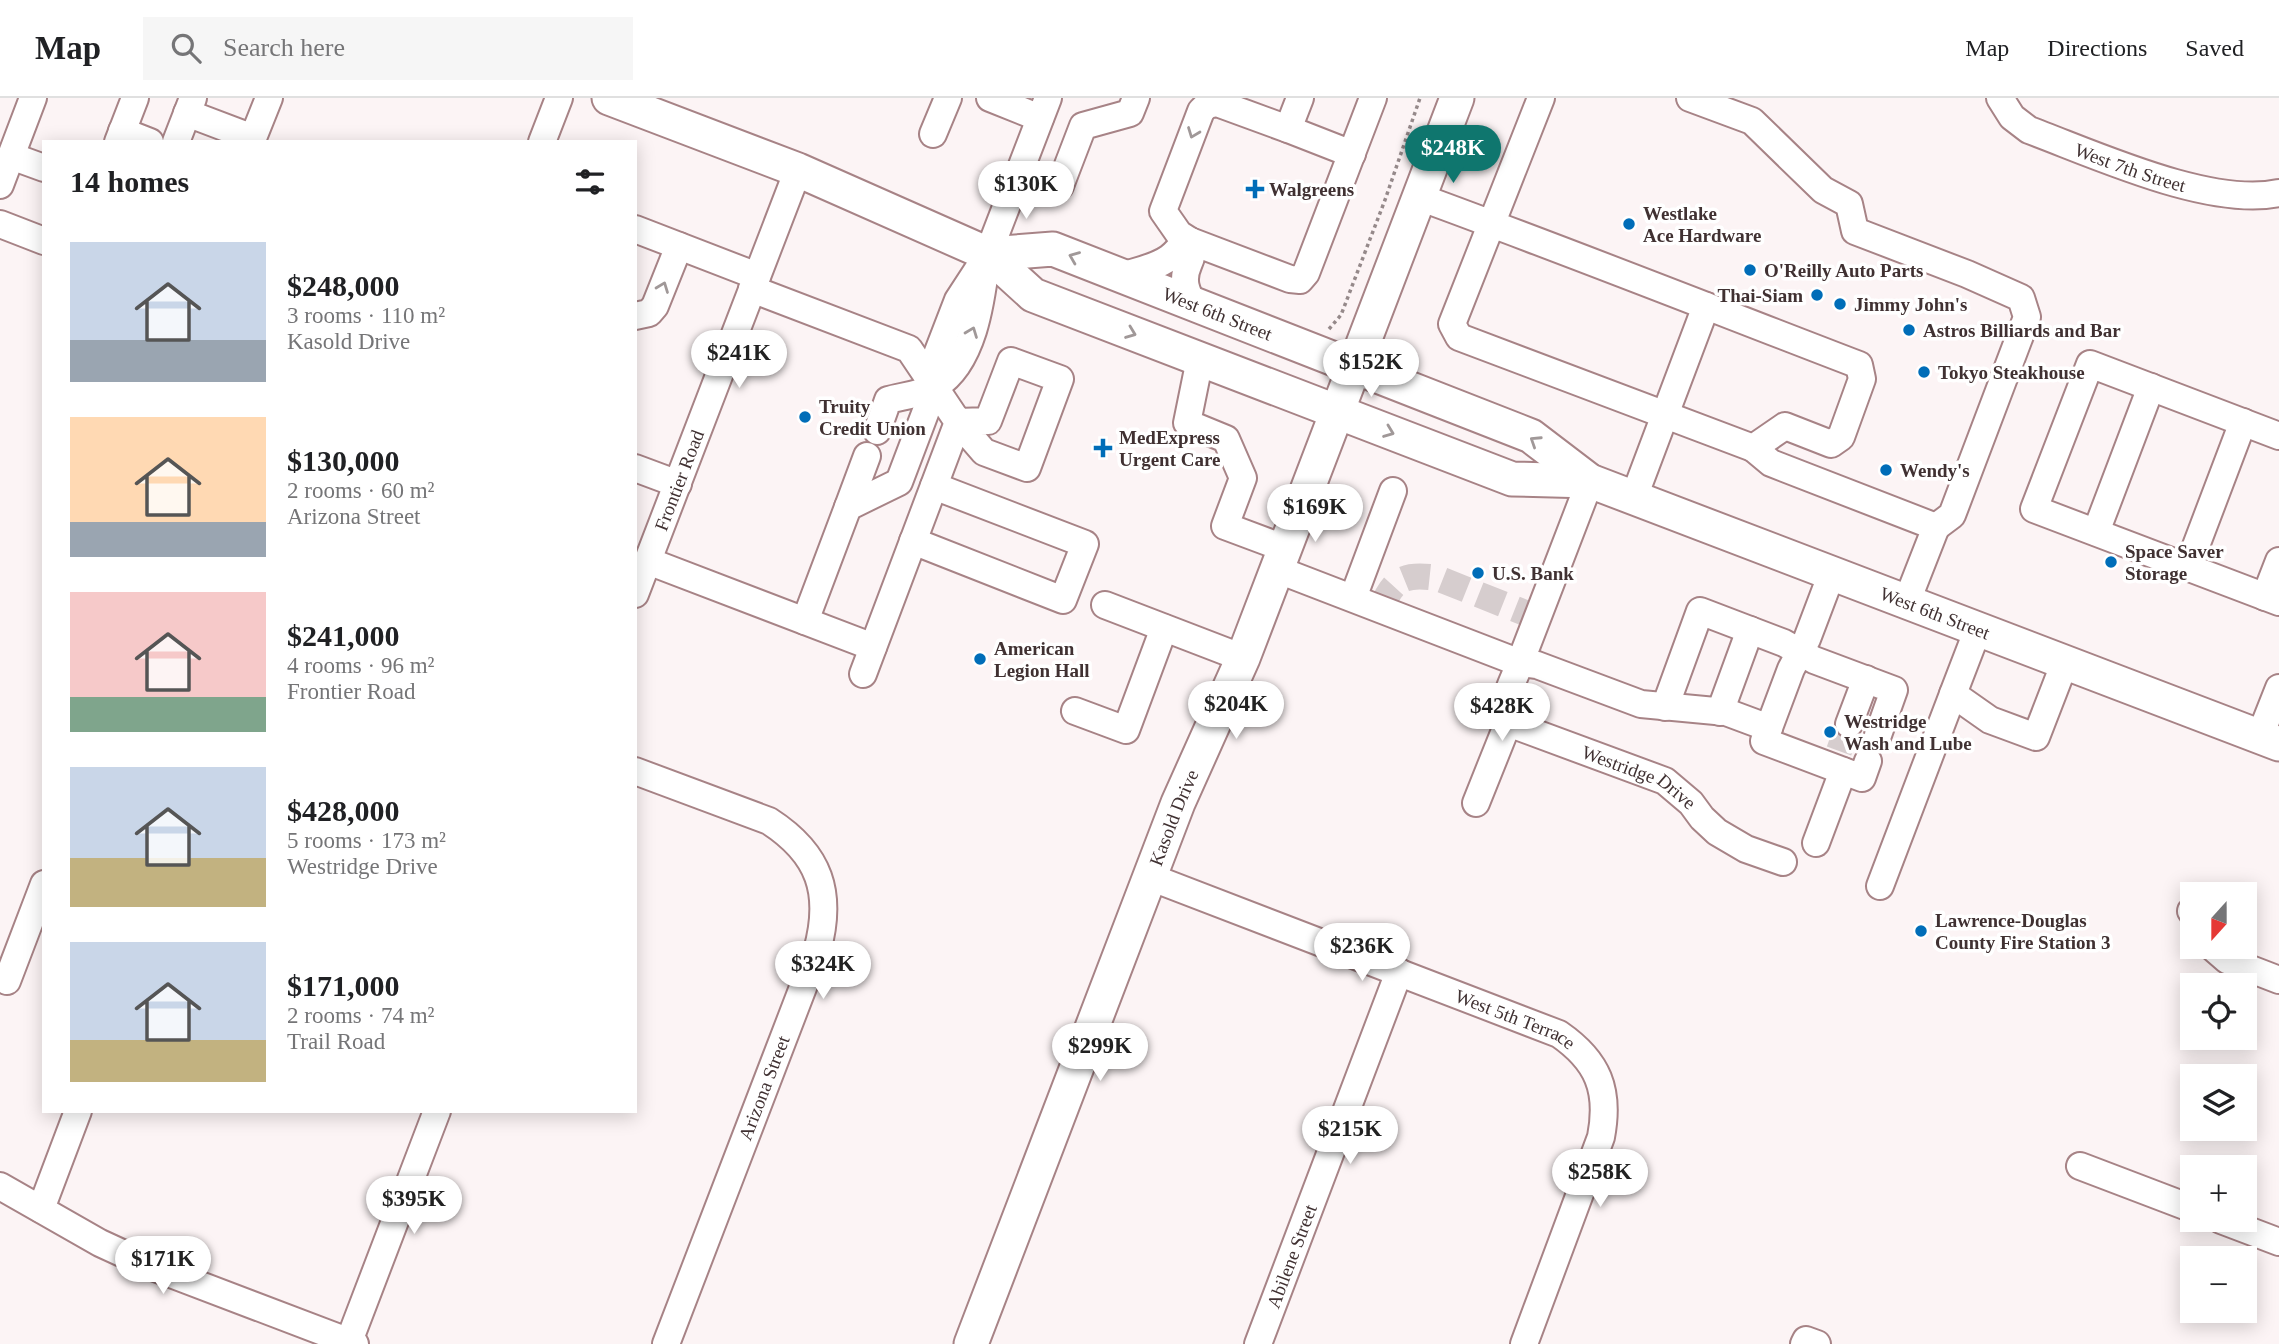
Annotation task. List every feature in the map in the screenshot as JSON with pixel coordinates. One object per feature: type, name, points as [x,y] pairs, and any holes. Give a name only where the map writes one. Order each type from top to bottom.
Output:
[{"type":"main road","name":"West 6th Street","points":[[610,98],[798,170],[988,254],[1033,295],[1512,479],[1590,481]]},
{"type":"main road","name":"Kasold Drive","points":[[971,1344],[1178,803],[1243,658],[1419,197],[1451,100]]},
{"type":"main road","name":"West 6th Street","points":[[988,254],[1053,249],[1531,436],[1590,481],[2270,740]]},
{"type":"street","points":[[0,185],[33,98]]},
{"type":"street","points":[[135,98],[120,136],[140,140]]},
{"type":"street","points":[[177,140],[190,106],[253,138],[269,98]]},
{"type":"street","points":[[543,140],[559,98]]},
{"type":"street","points":[[933,134],[948,98]]},
{"type":"street","points":[[848,508],[899,482],[935,387],[936,357],[958,300],[988,254],[1044,108],[990,98]]},
{"type":"street","points":[[1020,170],[1060,186],[1083,126],[1130,113],[1136,98]]},
{"type":"street","points":[[1288,129],[1300,98]]},
{"type":"street","points":[[1352,154],[1217,103],[1208,105],[1201,111],[1163,211],[1178,233],[1191,241],[1290,279],[1300,280],[1306,273],[1352,154],[1373,98]]},
{"type":"street","points":[[1541,98],[1452,324],[1459,337],[1753,448],[1771,463],[1936,527]]},
{"type":"street","points":[[1690,98],[1752,121],[1823,190],[1849,204],[1855,231],[2021,298],[2027,317],[1952,515],[1936,527],[1907,601]]},
{"type":"street","name":"West 7th Street","points":[[2000,98],[2012,117],[2029,130],[2142,172],[2221,193],[2252,197],[2279,193]]},
{"type":"street","points":[[11,156],[42,167]]},
{"type":"street","name":"Frontier Road","points":[[637,589],[798,170]]},
{"type":"street","points":[[1419,197],[1859,365],[1863,379],[1841,437],[1831,444],[1785,426],[1753,448]]},
{"type":"street","points":[[0,224],[42,240]]},
{"type":"street","points":[[637,230],[909,349],[958,422],[863,674]]},
{"type":"street","points":[[1121,276],[1165,261],[1173,255],[1178,246],[1191,241]]},
{"type":"street","points":[[1191,241],[1194,253],[1186,272],[1185,283],[1192,303]]},
{"type":"street","points":[[637,316],[649,313],[655,306],[679,246]]},
{"type":"street","points":[[1633,497],[1706,306]]},
{"type":"street","points":[[1200,359],[1187,423],[1226,439],[1243,478],[1225,526],[1353,598],[1520,663],[1537,665],[1641,704],[1720,712],[1769,728]]},
{"type":"street","points":[[2279,436],[2090,364],[2035,509],[2272,600],[2279,561]]},
{"type":"street","points":[[877,431],[888,400],[935,387]]},
{"type":"street","points":[[2096,532],[2151,387]]},
{"type":"street","points":[[2188,567],[2243,422]]},
{"type":"street","points":[[805,621],[867,456]]},
{"type":"street","points":[[637,469],[678,484]]},
{"type":"street","points":[[1476,803],[1510,718],[1506,700],[1590,481]]},
{"type":"street","points":[[913,541],[1063,600],[1085,544],[934,486]]},
{"type":"street","points":[[1353,598],[1393,491]]},
{"type":"street","points":[[648,561],[873,647]]},
{"type":"street","points":[[1816,843],[1849,765],[1764,741],[1832,572]]},
{"type":"street","points":[[1105,605],[1243,658]]},
{"type":"street","points":[[1665,706],[1700,611],[1784,643],[1814,660],[1880,685],[1863,729]]},
{"type":"street","points":[[1074,711],[1126,730],[1164,628]]},
{"type":"street","points":[[1880,886],[1978,629]]},
{"type":"street","points":[[1720,712],[1750,630]]},
{"type":"street","points":[[1953,694],[1990,720],[2036,737],[2065,662]]},
{"type":"street","points":[[2270,740],[2279,688]]},
{"type":"street","name":"Westridge Drive","points":[[1510,718],[1519,727],[1665,782],[1678,790],[1717,832],[1746,849],[1783,862]]},
{"type":"street","name":"Arizona Street","points":[[637,772],[769,821],[800,845],[810,859],[820,878],[825,903],[823,929],[817,951],[666,1344]]},
{"type":"street","name":"West 5th Terrace","points":[[1150,877],[1559,1034],[1577,1046],[1594,1070],[1604,1095],[1605,1116],[1601,1137],[1524,1344]]},
{"type":"street","points":[[7,981],[42,889]]},
{"type":"street","points":[[2226,959],[2279,980]]},
{"type":"street","name":"Abilene Street","points":[[1258,1344],[1399,972]]},
{"type":"street","points":[[41,1209],[77,1113]]},
{"type":"street","points":[[0,1186],[100,1243],[350,1343],[436,1113]]},
{"type":"street","points":[[2080,1166],[2180,1204]]},
{"type":"street","points":[[2253,1232],[2279,1242]]},
{"type":"path","points":[[1324,331],[1332,327],[1341,315],[1420,98]]},
{"type":"tunnel","points":[[1381,609],[1390,591],[1401,580],[1426,577],[1437,578],[1538,618]]},
{"type":"tunnel","points":[[1839,751],[1849,724]]},
{"type":"place","name":"Walgreens","points":[[1255,189]]},
{"type":"place","name":"Westlake Ace Hardware","points":[[1629,224]]},
{"type":"place","name":"O'Reilly Auto Parts","points":[[1750,270]]},
{"type":"place","name":"Thai-Siam","points":[[1817,295]]},
{"type":"place","name":"Jimmy John's","points":[[1840,304]]},
{"type":"place","name":"Astros Billiards and Bar","points":[[1909,330]]},
{"type":"place","name":"Tokyo Steakhouse","points":[[1924,372]]},
{"type":"place","name":"Truity Credit Union","points":[[805,417]]},
{"type":"place","name":"MedExpress Urgent Care","points":[[1103,448]]},
{"type":"place","name":"Wendy's","points":[[1886,470]]},
{"type":"place","name":"Space Saver Storage","points":[[2111,562]]},
{"type":"place","name":"U.S. Bank","points":[[1478,573]]},
{"type":"place","name":"American Legion Hall","points":[[980,659]]},
{"type":"place","name":"Westridge Wash and Lube","points":[[1830,732]]},
{"type":"place","name":"Lawrence-Douglas County Fire Station 3","points":[[1921,931]]}]
